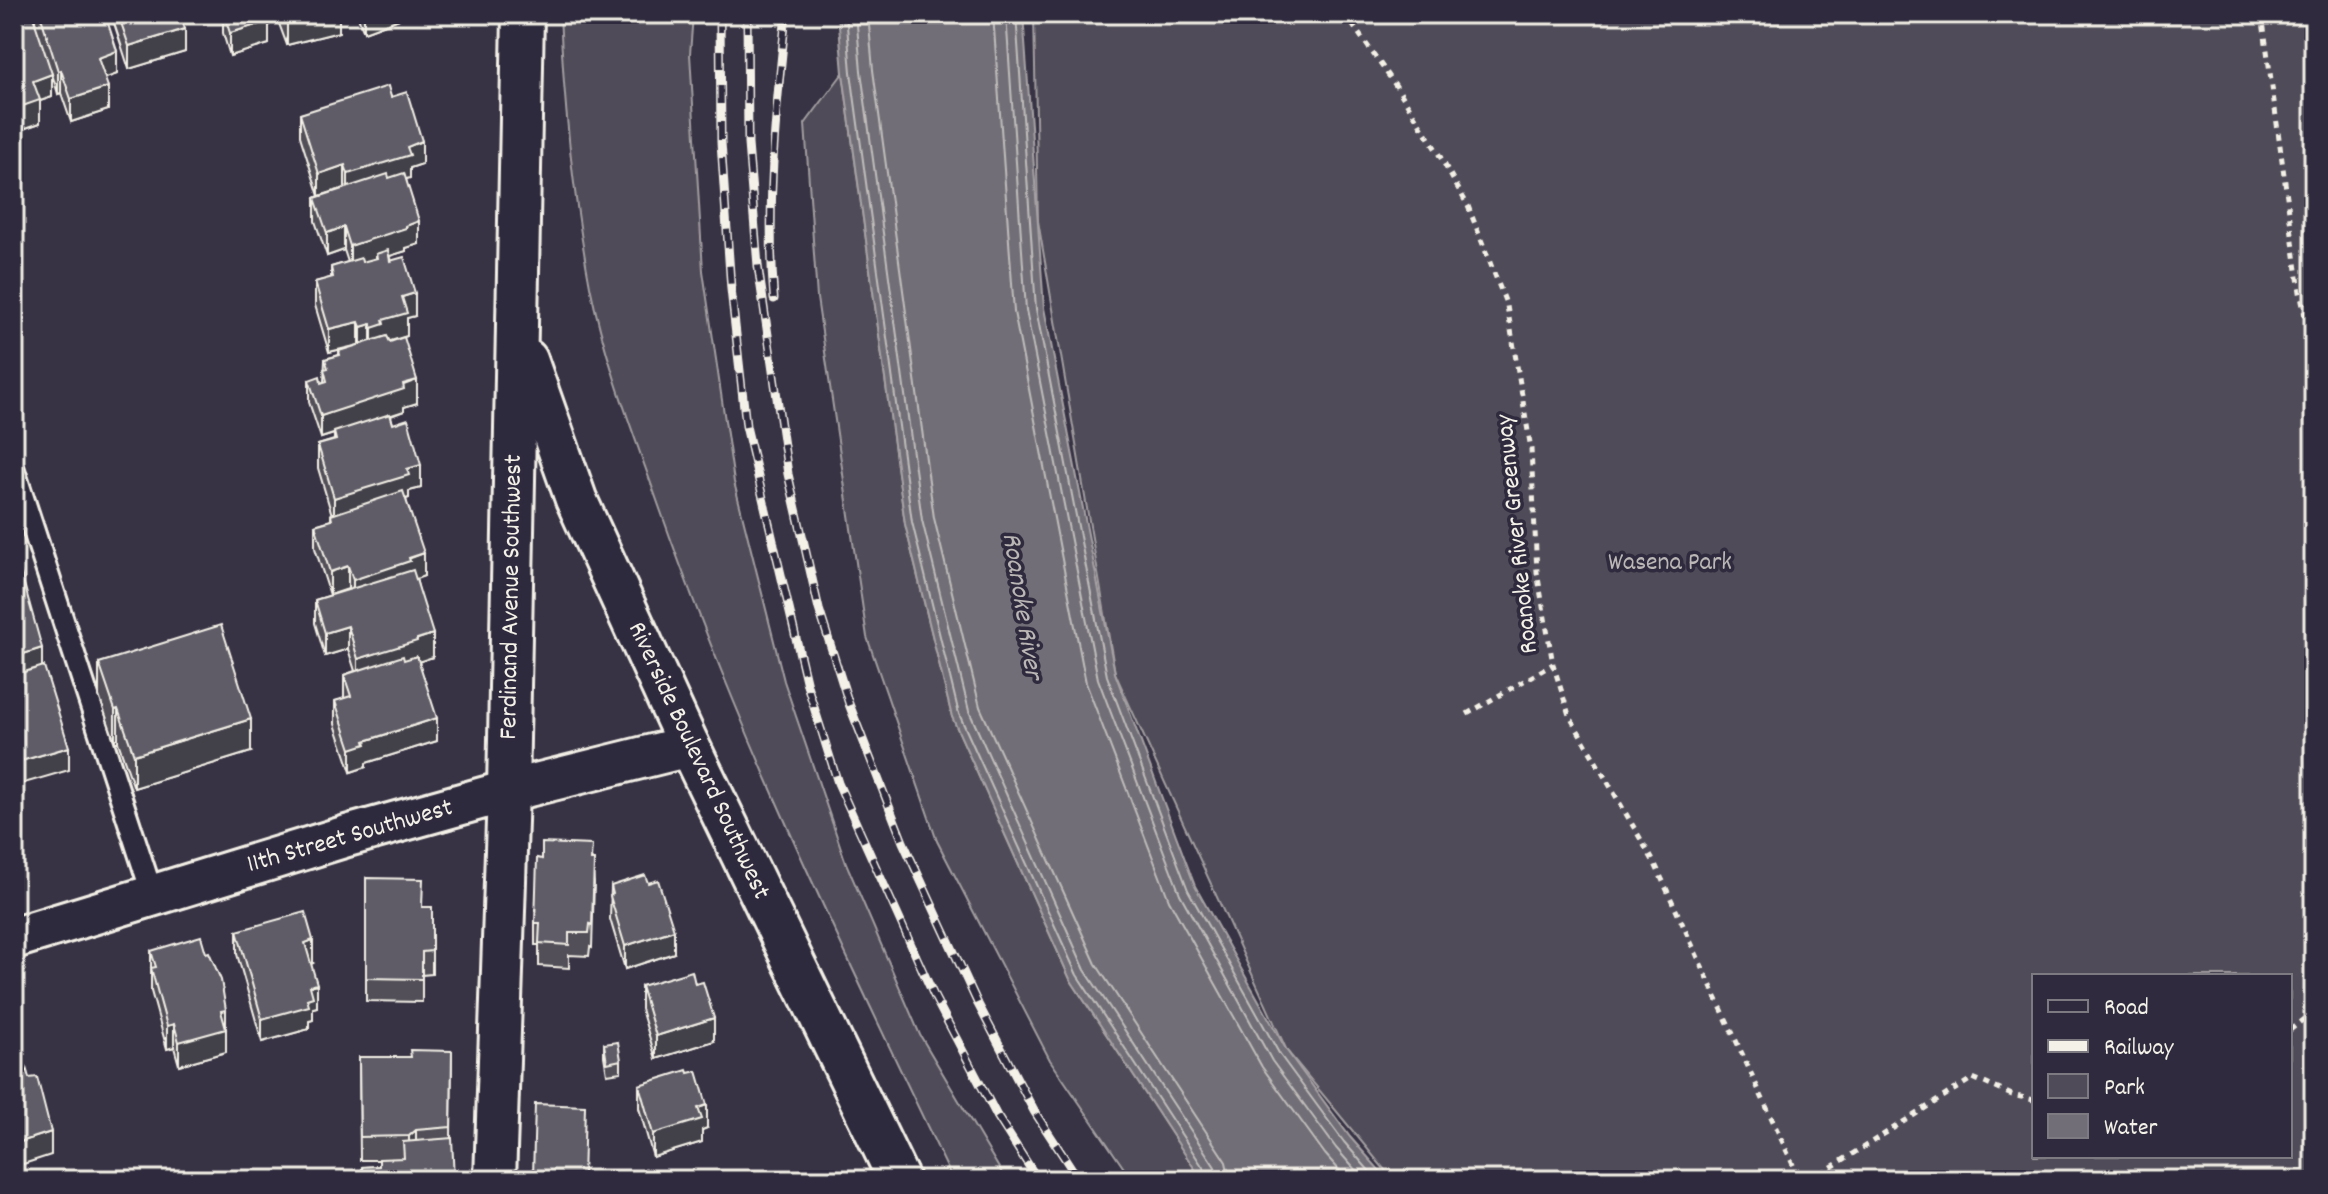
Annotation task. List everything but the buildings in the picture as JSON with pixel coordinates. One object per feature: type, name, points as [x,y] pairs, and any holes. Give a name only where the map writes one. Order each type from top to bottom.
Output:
[{"type":"street","name":"Ferdinand Avenue Southwest","points":[[495,1180],[508,791],[523,14]]},
{"type":"street","name":"Riverside Boulevard Southwest","points":[[518,333],[576,499],[689,746],[899,1180]]},
{"type":"street","name":"11th Street Southwest","points":[[14,938],[347,836],[508,791],[689,746]]},
{"type":"lane","points":[[14,470],[153,896]]},
{"type":"path","name":"Roanoke River Greenway","points":[[1345,14],[1396,86],[1468,206],[1507,306],[1531,449],[1537,572],[1553,664],[1569,715],[1655,864],[1800,1180]]},
{"type":"path","points":[[2262,14],[2300,292],[2314,357]]},
{"type":"path","points":[[1467,714],[1553,664]]},
{"type":"path","points":[[2292,1028],[2314,1011]]},
{"type":"path","points":[[1811,1180],[1973,1078],[2012,1095],[2032,1100]]},
{"type":"green space","points":[[560,14],[693,14],[690,54],[703,271],[734,482],[784,681],[846,863],[920,1035],[1006,1180],[953,1180],[797,847],[691,593],[621,398],[596,314],[574,185]]},
{"type":"green space","name":"Wasena Park","points":[[1034,14],[2314,14],[2314,1180],[1393,1180],[1287,1051],[1115,673],[1038,221]]},
{"type":"green space","points":[[843,73],[905,524],[952,717],[1070,979],[1202,1180],[1132,1180],[1050,1060],[937,841],[867,637],[817,298],[805,124]]},
{"type":"water","name":"Roanoke River","points":[[838,14],[1023,14],[1044,308],[1115,673],[1195,886],[1287,1051],[1350,1137],[1388,1180],[1202,1180],[1070,979],[952,717],[905,524],[843,73]]},
{"type":"railway","points":[[720,14],[721,142],[731,289],[746,426],[807,685],[838,783],[935,998],[997,1116],[1038,1180]]},
{"type":"railway","points":[[747,14],[748,144],[758,266],[788,474],[819,609],[849,704],[903,842],[978,1004],[1034,1111],[1079,1180]]},
{"type":"railway","points":[[774,299],[772,192],[786,14]]}]
